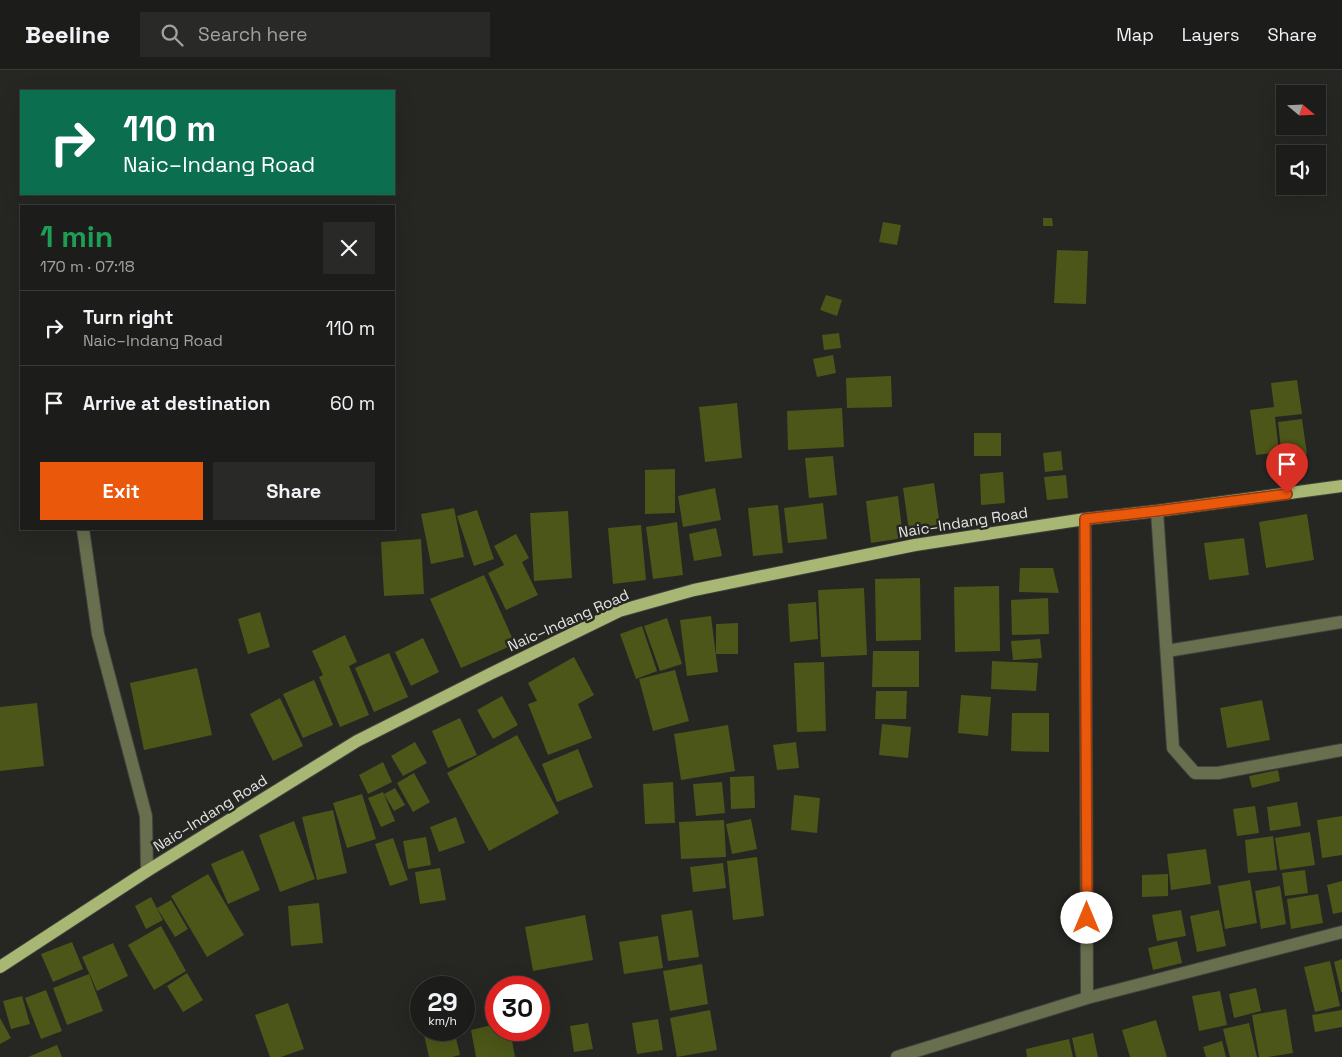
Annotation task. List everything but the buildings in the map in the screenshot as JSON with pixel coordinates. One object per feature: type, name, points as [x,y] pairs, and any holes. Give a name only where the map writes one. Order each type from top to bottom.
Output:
[{"type":"main road","name":"Naic–Indang Road","points":[[0,967],[147,871],[357,741],[619,611],[694,590],[905,547],[1085,519],[1342,486]]},
{"type":"street","points":[[1157,511],[1173,748],[1195,773],[1218,773],[1342,750]]},
{"type":"street","points":[[1085,519],[1087,998]]},
{"type":"street","points":[[83,530],[98,634],[146,816],[147,871]]},
{"type":"street","points":[[1167,651],[1342,622]]},
{"type":"street","points":[[898,1057],[1087,998],[1342,932]]},
{"type":"route","points":[[1087,918],[1085,519],[1287,494]]}]
